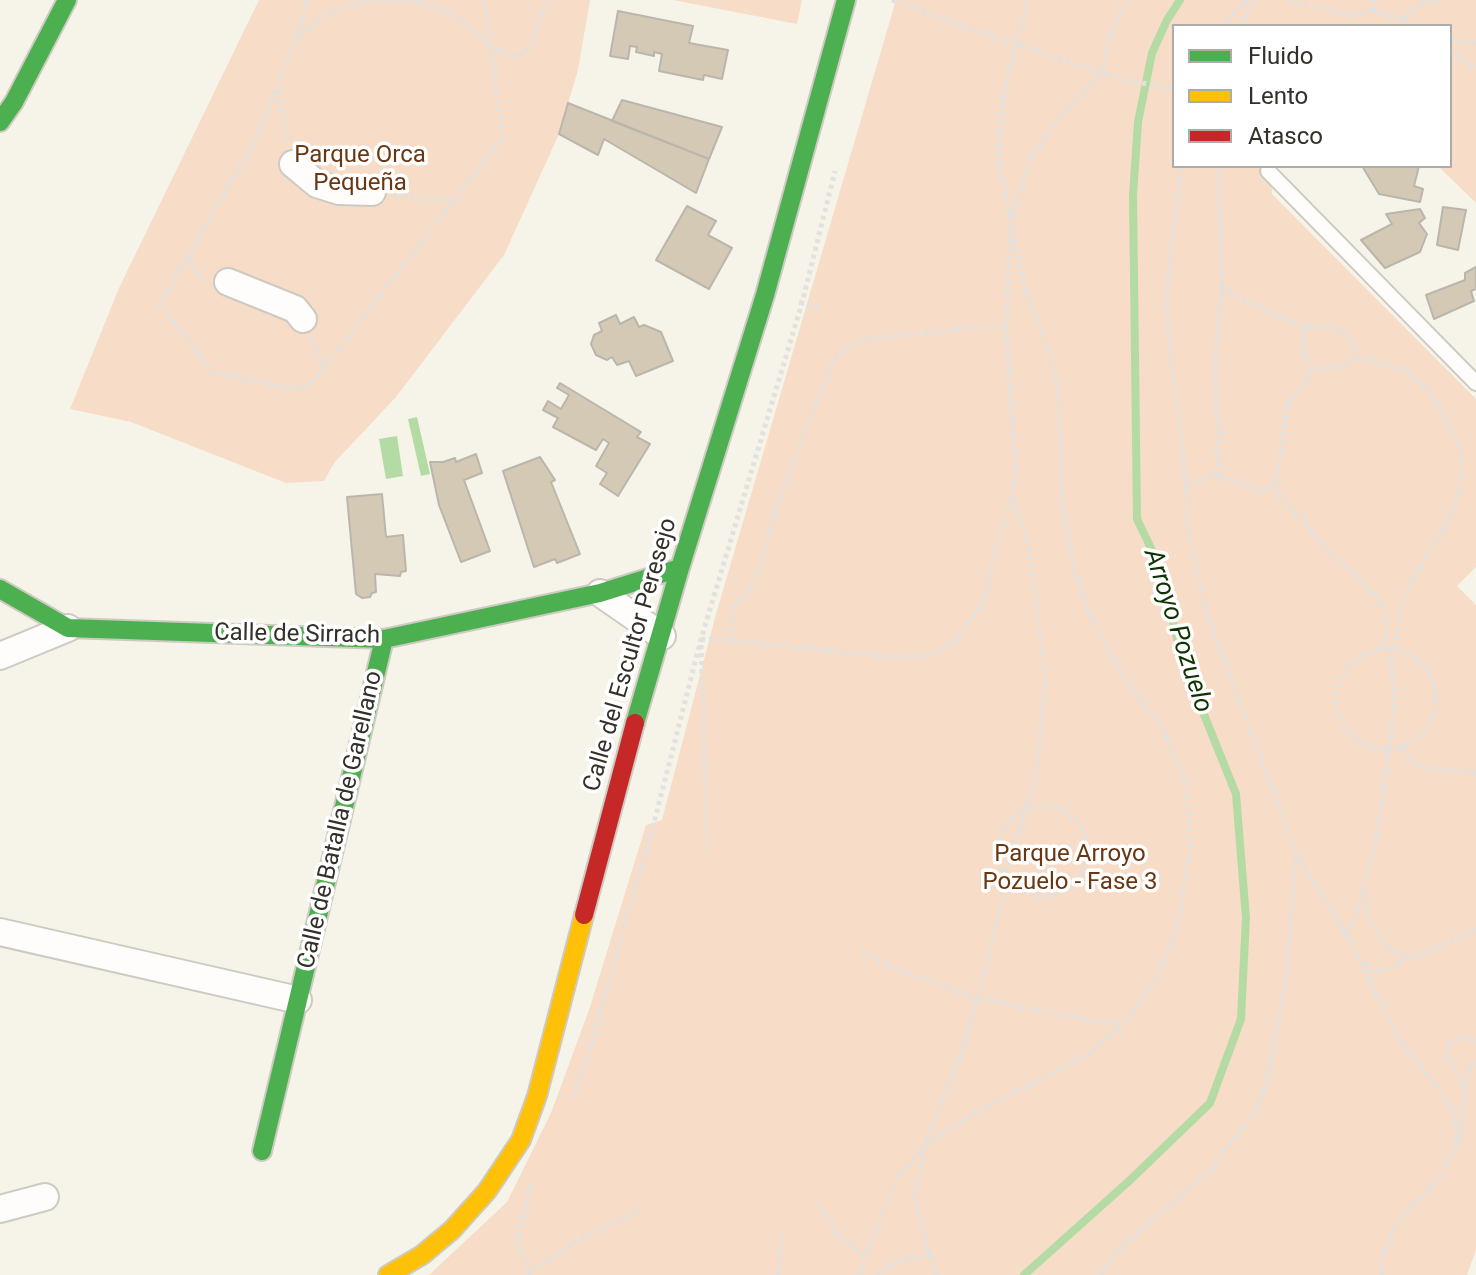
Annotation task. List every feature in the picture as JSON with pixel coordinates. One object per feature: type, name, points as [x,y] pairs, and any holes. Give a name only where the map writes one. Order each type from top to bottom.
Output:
[{"type":"street","points":[[0,122],[14,102],[67,0]]},
{"type":"street","name":"Calle del Escultor Peresejo","points":[[388,1275],[422,1255],[452,1230],[487,1191],[521,1140],[537,1096],[619,780],[680,568],[765,295],[846,0]]},
{"type":"street","points":[[293,164],[317,184],[339,191],[372,192]]},
{"type":"street","points":[[228,282],[295,309],[303,319]]},
{"type":"street","name":"Calle de Sirrach","points":[[0,589],[68,628],[384,639],[600,593],[680,568]]},
{"type":"street","points":[[600,593],[662,636]]},
{"type":"street","points":[[0,656],[68,628]]},
{"type":"street","name":"Calle de Batalla de Garellano","points":[[262,1151],[384,639]]},
{"type":"street","name":"Calle de Batalla de Garellano","points":[[0,932],[298,1000]]},
{"type":"street","points":[[0,1209],[45,1197]]},
{"type":"lane","points":[[1268,171],[1476,383]]},
{"type":"path","points":[[307,0],[297,37],[256,139],[160,304],[212,372],[293,389],[311,384],[503,137],[484,0]]},
{"type":"path","points":[[297,37],[328,13],[369,0],[401,1],[421,3],[449,12],[492,48],[518,57],[531,45],[547,0]]},
{"type":"path","points":[[892,0],[1121,79],[1172,89]]},
{"type":"path","points":[[858,1275],[897,1178],[925,1145],[975,1113],[1090,1053],[1124,1024],[1157,977],[1175,934],[1191,847],[1185,779],[1163,730],[1124,677],[1088,611],[1073,564],[1063,510],[1059,387],[1025,289],[998,159],[1004,91],[1028,0]]},
{"type":"path","points":[[662,636],[892,657],[923,656],[956,640],[983,603],[1012,496],[1016,467],[1006,328],[1011,220],[1031,158],[1056,121],[1103,71],[1109,38],[1121,9],[1130,0]]},
{"type":"path","points":[[1224,24],[1246,0]]},
{"type":"path","points":[[1240,24],[1254,0]]},
{"type":"path","points":[[1289,0],[1354,15],[1373,11],[1410,24]]},
{"type":"path","points":[[1373,0],[1373,11]]},
{"type":"path","points":[[1402,19],[1423,2],[1441,0]]},
{"type":"path","points":[[1452,40],[1476,43]]},
{"type":"path","points":[[1452,52],[1476,69]]},
{"type":"path","points":[[277,90],[293,164]]},
{"type":"path","points":[[569,1103],[581,1078],[617,953],[701,639],[802,303],[837,165]]},
{"type":"path","points":[[1181,168],[1166,305],[1189,535],[1208,618],[1296,853],[1346,934],[1380,1006],[1403,1045],[1453,1111],[1458,1142]]},
{"type":"path","points":[[1216,475],[1221,433],[1217,418],[1215,366],[1222,286],[1219,168]]},
{"type":"path","points":[[372,192],[453,202]]},
{"type":"path","points":[[1222,286],[1242,299],[1306,328]]},
{"type":"path","points":[[1306,328],[1312,325],[1339,329],[1353,341],[1355,357]]},
{"type":"path","points":[[728,640],[734,605],[745,596],[760,567],[777,505],[833,360],[851,344],[868,339],[988,326],[1006,328]]},
{"type":"path","points":[[1306,328],[1301,349],[1312,368]]},
{"type":"path","points":[[1312,368],[1347,365],[1355,357]]},
{"type":"path","points":[[1355,357],[1401,368],[1428,389],[1451,428],[1463,467],[1459,493],[1448,522],[1412,580],[1389,649]]},
{"type":"path","points":[[1312,368],[1307,380],[1286,407],[1274,486],[1283,501],[1305,521],[1324,547],[1381,602],[1387,626],[1395,699],[1377,837],[1357,914],[1346,934]]},
{"type":"path","points":[[1186,484],[1216,475],[1252,489],[1263,491],[1274,486]]},
{"type":"path","points":[[936,1274],[915,1197],[925,1145],[965,1042],[1004,896],[1005,875],[1036,775],[1046,681],[1028,544],[1012,496]]},
{"type":"path","points":[[701,639],[708,852]]},
{"type":"path","points":[[1389,649],[1418,660],[1428,671],[1437,700],[1434,715],[1416,740],[1387,750],[1359,742],[1340,721],[1335,692],[1345,669],[1365,653],[1389,649]]},
{"type":"path","points":[[1402,747],[1413,763],[1433,769],[1476,773]]},
{"type":"path","points":[[1042,805],[1059,808],[1073,817],[1083,831],[1085,864],[1078,879],[1065,890],[1049,895],[1032,894],[1017,888],[999,863],[1000,837],[1005,825],[1025,809],[1042,805]]},
{"type":"path","points":[[1100,1275],[1115,1252],[1209,1171],[1255,1111],[1266,1084],[1287,973],[1296,853]]},
{"type":"path","points":[[1364,891],[1370,923],[1389,949],[1408,957]]},
{"type":"path","points":[[1360,961],[1373,972],[1393,967],[1408,957],[1436,949],[1476,929]]},
{"type":"path","points":[[862,952],[900,970],[977,998],[1091,1021],[1124,1024]]},
{"type":"path","points":[[1464,1086],[1447,1056],[1449,1041],[1463,1038],[1476,1041]]},
{"type":"path","points":[[1382,1275],[1382,1257],[1393,1231],[1411,1206],[1438,1179],[1458,1142],[1469,1064],[1476,1065]]},
{"type":"path","points":[[532,1180],[517,1240],[529,1274],[578,1240],[640,1210]]},
{"type":"path","points":[[819,1205],[840,1237],[867,1257]]},
{"type":"path","points":[[777,1275],[782,1234]]},
{"type":"path","points":[[875,1275],[898,1261],[930,1255]]},
{"type":"green space","name":"Parque Orca Pequeña","points":[[259,0],[590,0],[578,70],[559,134],[504,255],[396,397],[334,463],[324,481],[286,483],[131,422],[70,409],[119,288]]},
{"type":"green space","points":[[673,0],[802,0],[797,24]]},
{"type":"green space","name":"Parque Arroyo Pozuelo - Fase 3","points":[[896,0],[1476,0],[1476,203],[1440,168],[1452,168],[1452,24],[1172,24],[1172,168],[1271,168],[1272,194],[1476,399],[1476,567],[1457,586],[1476,605],[1476,1250],[1467,1275],[429,1275],[507,1202],[551,1113],[589,1010],[646,825],[662,820],[716,614]]},
{"type":"shaded area","points":[[417,417],[430,474],[421,476],[408,419]]},
{"type":"shaded area","points":[[397,436],[403,476],[386,479],[379,439]]},
{"type":"building","points":[[618,11],[693,26],[689,43],[728,50],[722,79],[704,75],[703,80],[659,71],[662,54],[654,52],[654,56],[636,52],[637,47],[630,46],[628,59],[610,56]]},
{"type":"building","points":[[622,100],[722,127],[709,159],[612,121]]},
{"type":"building","points":[[568,103],[709,159],[696,193],[604,139],[598,155],[559,134]]},
{"type":"building","points":[[1363,168],[1418,168],[1414,186],[1423,189],[1420,202],[1379,194]]},
{"type":"building","points":[[687,206],[716,221],[708,235],[732,248],[709,289],[656,260]]},
{"type":"building","points":[[1443,207],[1466,210],[1458,250],[1437,245]]},
{"type":"building","points":[[1420,209],[1425,218],[1419,223],[1427,234],[1420,252],[1385,268],[1361,240],[1392,224],[1386,214]]},
{"type":"building","points":[[1476,267],[1476,289],[1471,291],[1474,301],[1434,319],[1426,295],[1465,280],[1465,273]]},
{"type":"building","points":[[616,315],[620,324],[634,317],[639,327],[644,325],[661,332],[673,361],[636,376],[629,361],[617,365],[612,357],[607,360],[596,355],[591,344],[594,335],[602,331],[599,323]]},
{"type":"building","points":[[560,383],[641,432],[637,437],[650,444],[618,496],[600,484],[607,473],[596,466],[609,443],[603,439],[596,450],[553,427],[558,418],[543,410],[548,401],[561,409],[569,395],[557,388]]},
{"type":"building","points":[[476,454],[482,473],[464,480],[490,551],[461,562],[439,505],[430,462],[455,458],[456,462]]},
{"type":"building","points":[[540,457],[555,480],[551,482],[580,554],[557,563],[555,559],[534,567],[503,471]]},
{"type":"building","points":[[382,494],[386,537],[403,535],[406,571],[401,572],[400,576],[375,574],[376,592],[362,598],[356,594],[347,497]]},
{"type":"waterway","name":"Arroyo Pozuelo","points":[[1024,1275],[1210,1103],[1241,1019],[1246,918],[1236,794],[1184,665],[1157,561],[1137,519],[1133,195],[1138,122],[1152,53],[1180,0]]},
{"type":"traffic: fast","points":[[0,122],[14,102],[67,0]]},
{"type":"traffic: fast","points":[[635,723],[765,295],[846,0]]},
{"type":"traffic: fast","points":[[0,589],[68,628],[384,639],[600,593],[680,568]]},
{"type":"traffic: fast","points":[[262,1151],[384,639]]},
{"type":"traffic: slow","points":[[388,1275],[422,1255],[452,1230],[487,1191],[521,1140],[537,1096],[584,915]]},
{"type":"traffic: jam","points":[[584,915],[635,723]]}]
